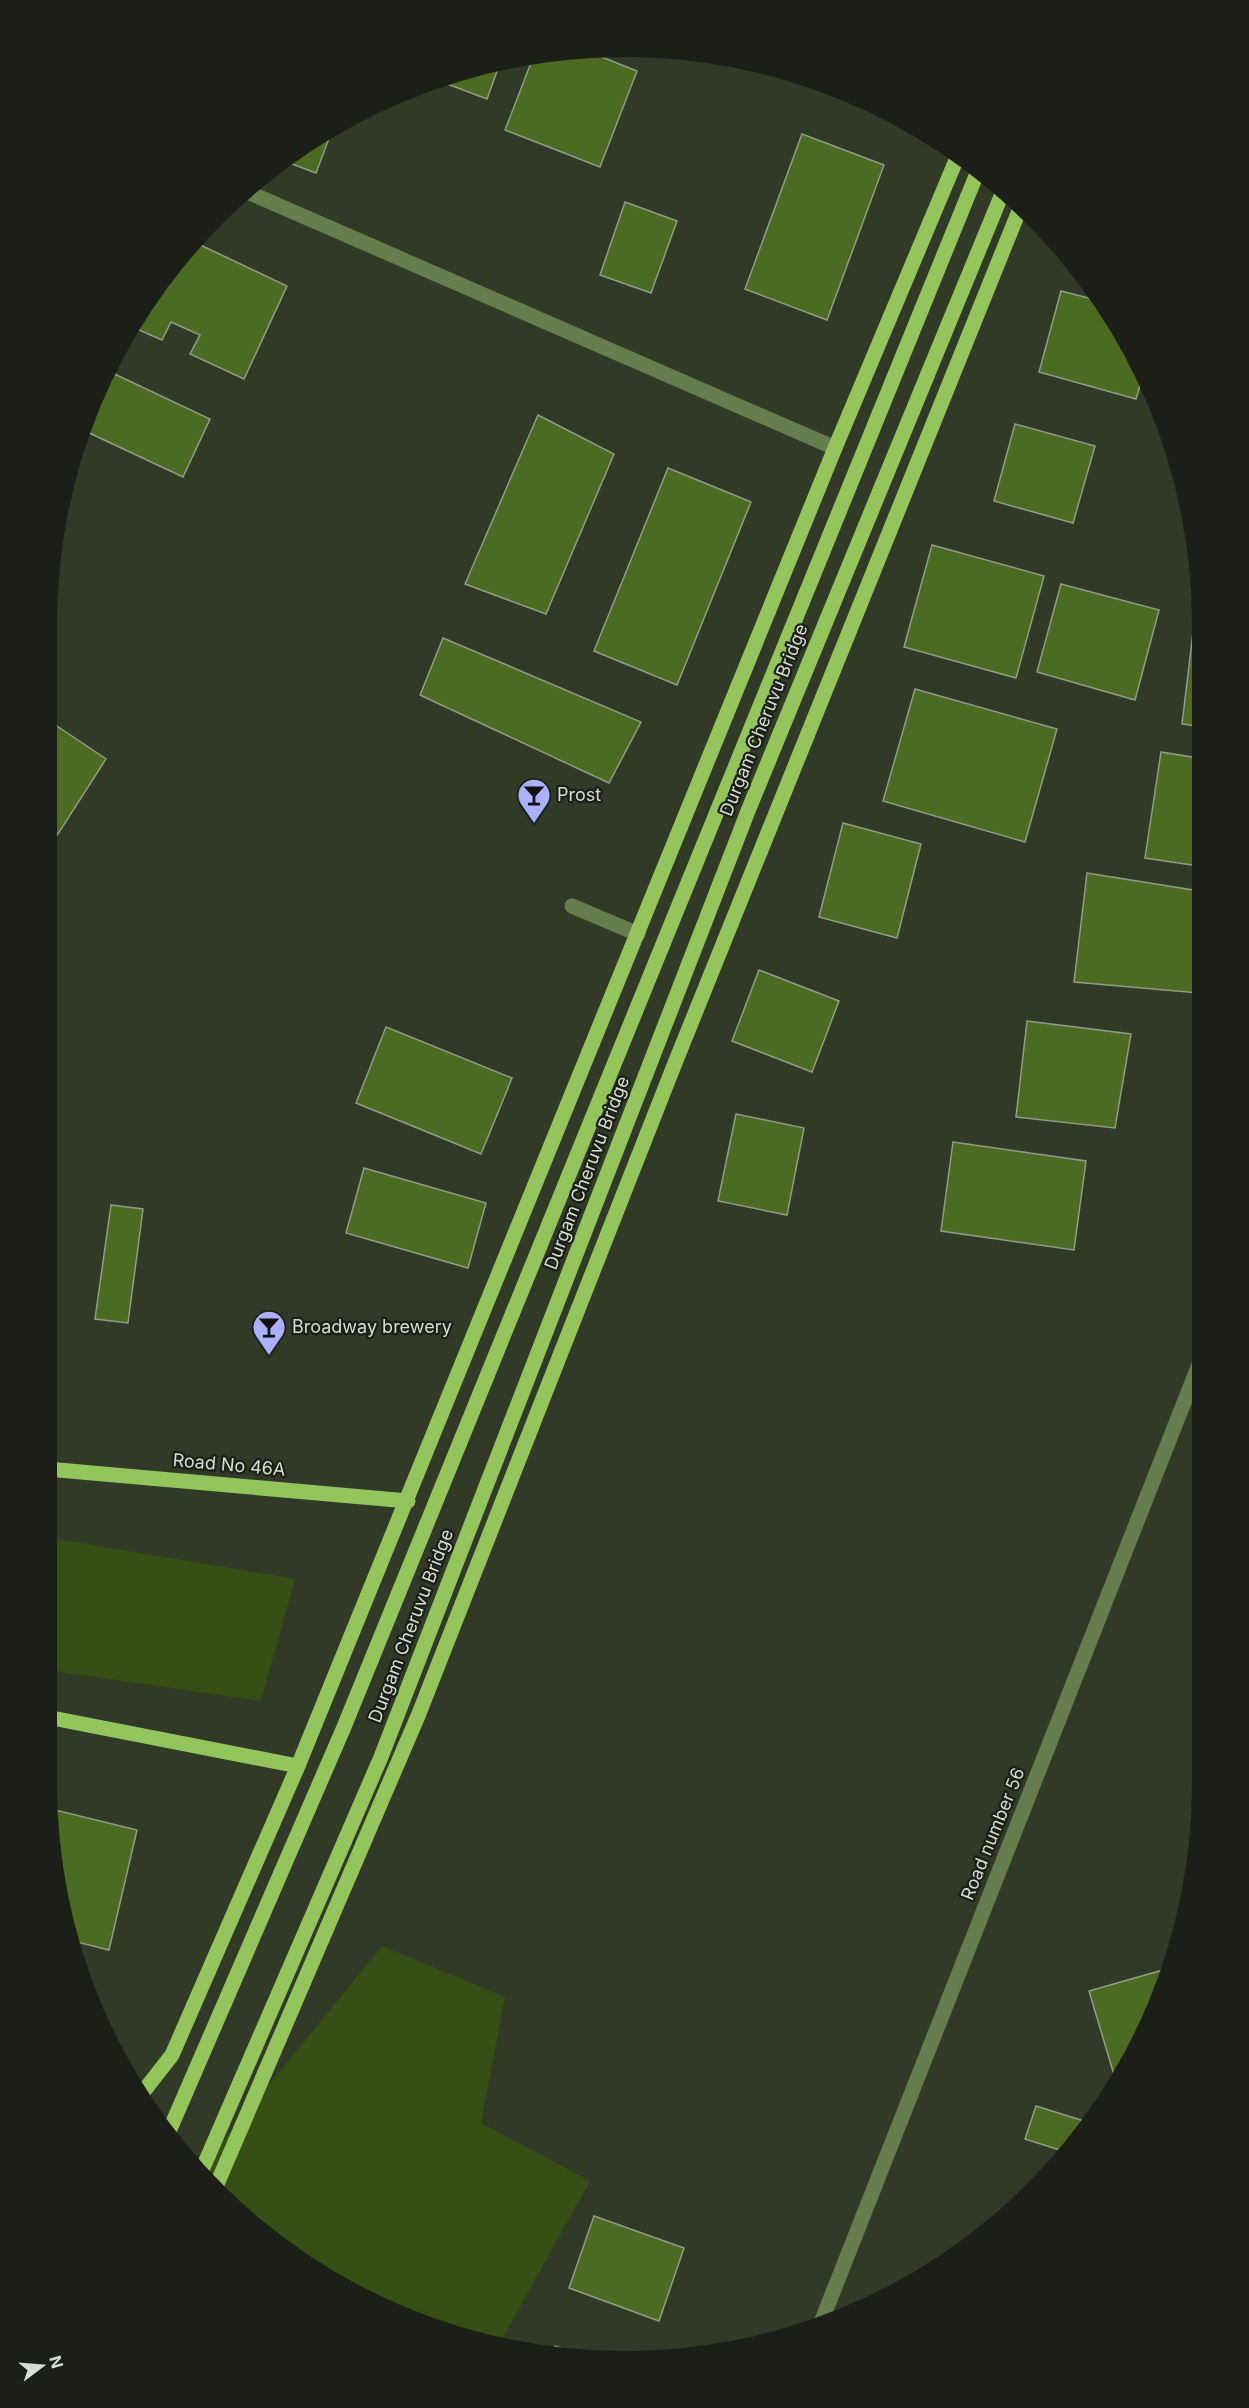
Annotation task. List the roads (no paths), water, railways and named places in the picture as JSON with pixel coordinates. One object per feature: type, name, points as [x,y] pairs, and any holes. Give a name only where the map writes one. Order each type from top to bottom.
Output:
[{"type":"main road","points":[[146,2088],[172,2055],[298,1766],[408,1501],[835,448],[955,163]]},
{"type":"main road","name":"Durgam Cheruvu Bridge","points":[[172,2125],[344,1727],[975,178]]},
{"type":"main road","name":"Durgam Cheruvu Bridge","points":[[204,2165],[381,1757],[748,811],[1000,199]]},
{"type":"main road","points":[[219,2180],[418,1716],[675,1063],[1017,215]]},
{"type":"main road","name":"Road No 46A","points":[[57,1470],[408,1501]]},
{"type":"main road","points":[[57,1719],[298,1766]]},
{"type":"street","points":[[254,195],[835,448]]},
{"type":"street","points":[[572,906],[638,934]]},
{"type":"street","name":"Road number 56","points":[[824,2315],[1192,1382]]},
{"type":"place","name":"Prost","points":[[534,824]]},
{"type":"place","name":"Broadway brewery","points":[[269,1356]]}]
